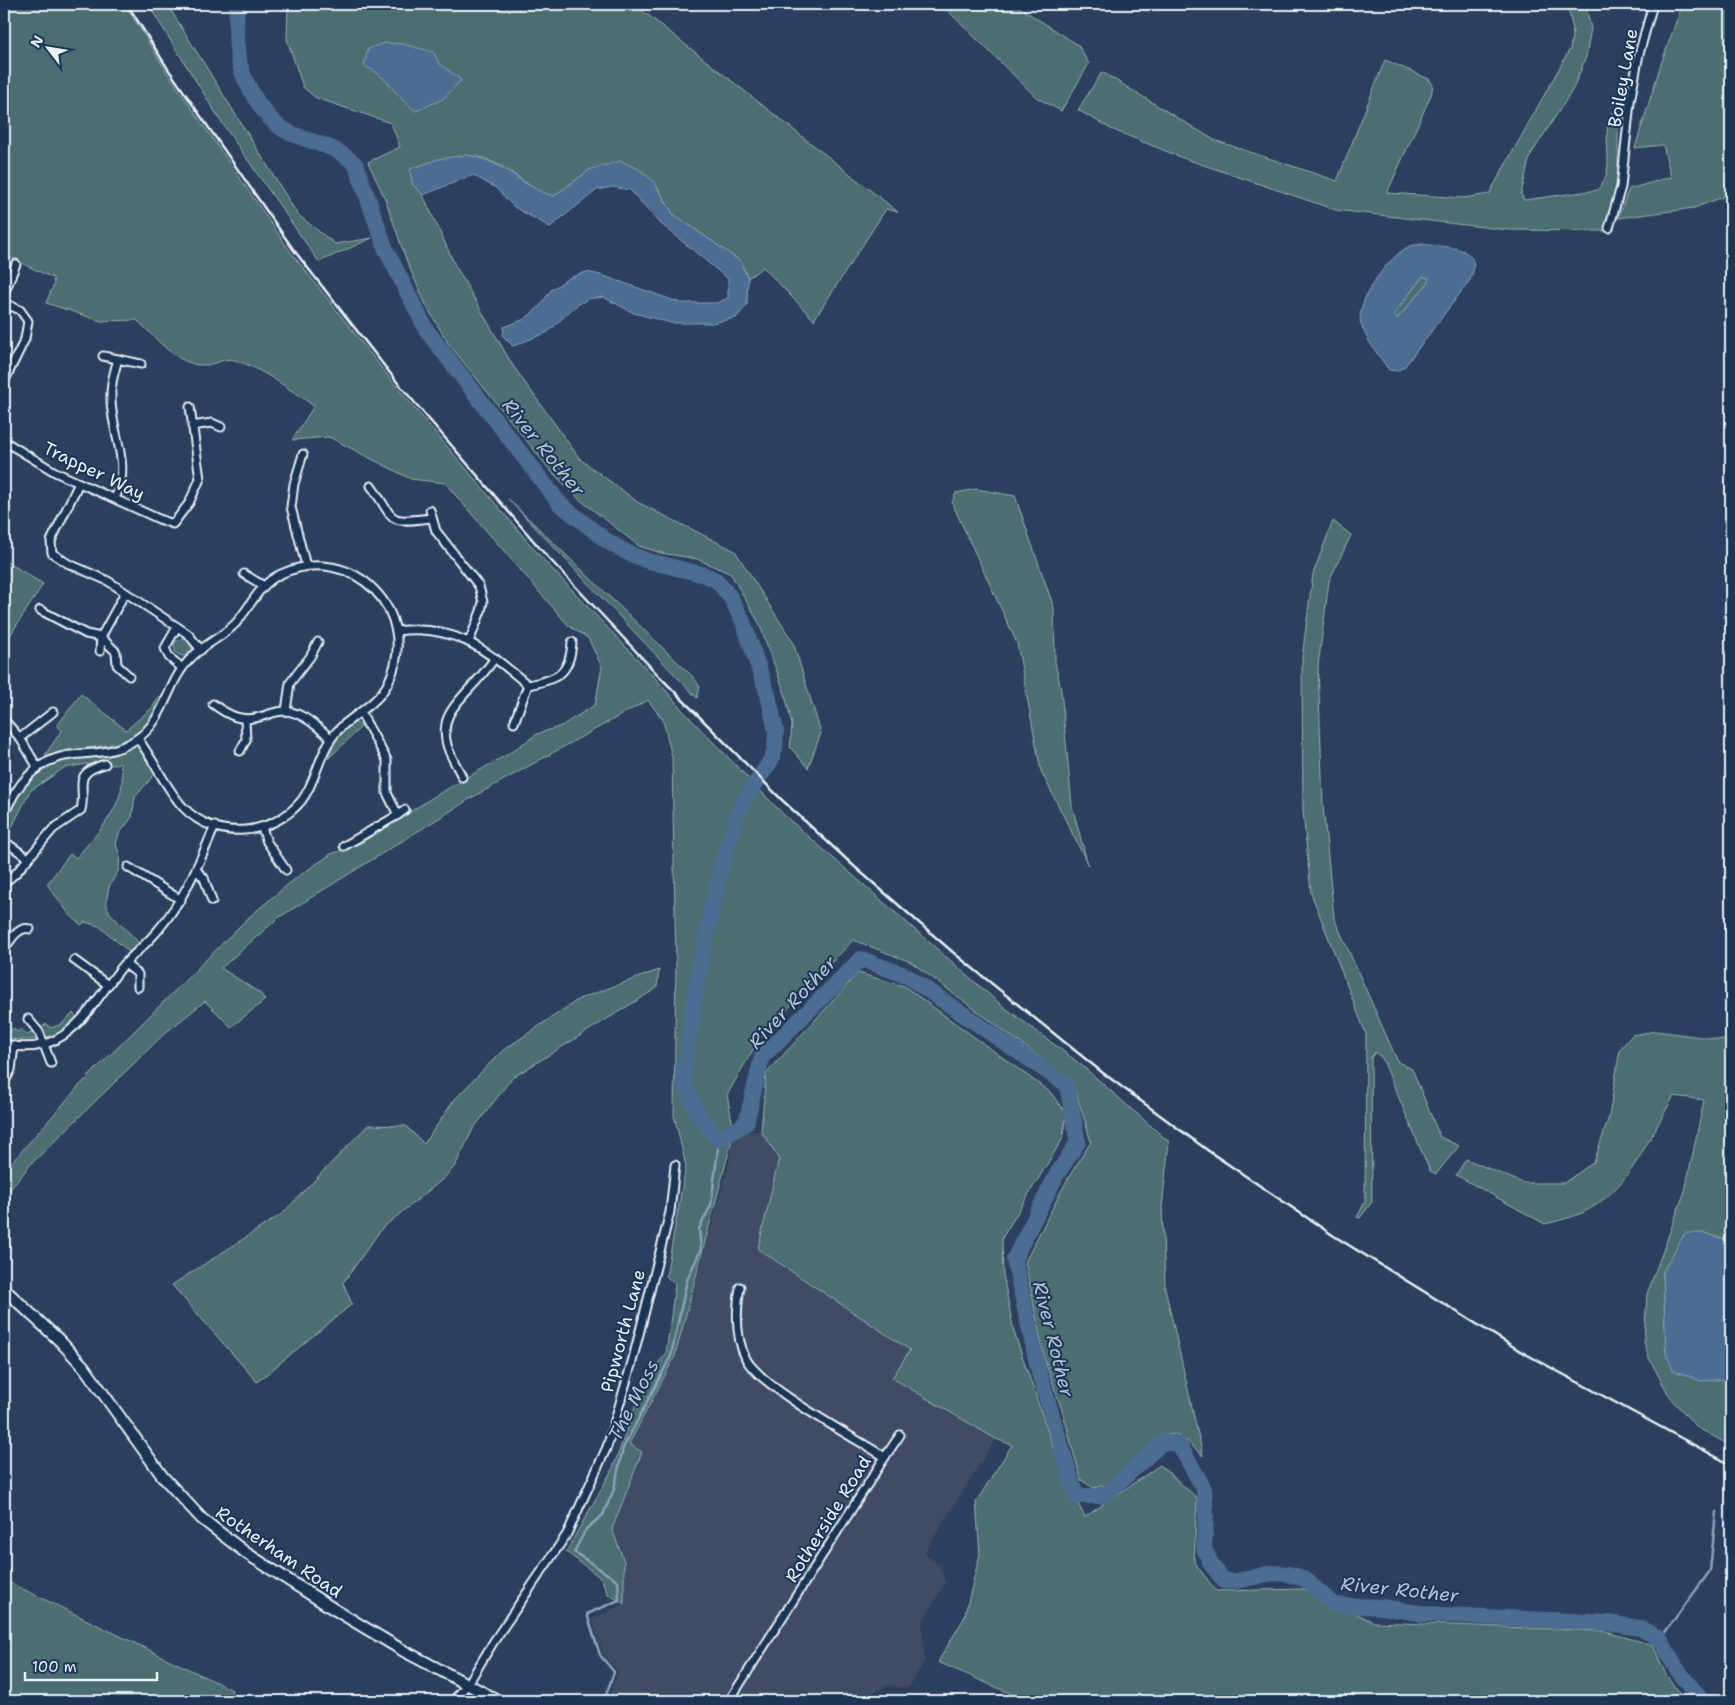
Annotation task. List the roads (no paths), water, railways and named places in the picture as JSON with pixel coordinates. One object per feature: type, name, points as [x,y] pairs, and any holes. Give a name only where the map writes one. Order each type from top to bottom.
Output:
[{"type":"main road","name":"Rotherham Road","points":[[4,1289],[53,1334],[84,1368],[163,1478],[202,1519],[246,1553],[332,1608],[396,1646],[499,1701]]},
{"type":"street","name":"Boiley Lane","points":[[1608,228],[1621,187],[1630,102],[1639,54],[1653,4]]},
{"type":"street","points":[[4,294],[16,264]]},
{"type":"street","points":[[4,303],[20,310],[28,321],[25,339],[4,382]]},
{"type":"street","points":[[103,356],[141,364]]},
{"type":"street","points":[[115,498],[123,477],[111,403],[111,387],[118,359]]},
{"type":"street","points":[[190,407],[192,426],[212,423],[221,427]]},
{"type":"street","name":"Trapper Way","points":[[4,441],[79,483],[173,524],[189,503],[200,479],[192,426]]},
{"type":"street","points":[[303,454],[294,484],[291,507],[306,566]]},
{"type":"street","points":[[79,483],[51,541],[52,553],[67,563],[94,574],[125,593],[188,634],[202,650]]},
{"type":"street","points":[[371,486],[388,514],[395,520],[401,522],[431,518]]},
{"type":"street","points":[[430,510],[431,518],[439,536],[479,586],[482,602],[481,611],[469,642]]},
{"type":"street","points":[[4,816],[15,791],[27,776],[38,768],[67,755],[115,751],[138,739],[158,717],[182,668],[236,622],[264,586],[280,575],[306,566],[335,567],[366,582],[388,608],[396,631],[397,652],[392,675],[381,695],[361,713],[347,721],[331,738],[323,751],[313,780],[303,797],[281,818],[262,828],[229,830],[215,826],[185,809],[138,739]]},
{"type":"street","points":[[244,574],[264,586]]},
{"type":"street","points":[[100,651],[101,637],[125,593]]},
{"type":"street","points":[[40,610],[86,634],[101,637],[116,652],[117,665],[129,676]]},
{"type":"street","points":[[176,627],[165,648],[169,657],[182,668]]},
{"type":"street","points":[[396,631],[434,630],[469,642],[495,658],[528,685]]},
{"type":"street","points":[[286,711],[290,683],[310,657],[318,642]]},
{"type":"street","points":[[528,685],[552,680],[560,675],[568,663],[572,642]]},
{"type":"street","points":[[462,776],[448,746],[446,727],[448,715],[454,703],[469,690],[495,658]]},
{"type":"street","points":[[514,723],[528,685]]},
{"type":"street","points":[[213,704],[231,716],[245,720],[286,711],[305,718],[331,738]]},
{"type":"street","points":[[20,738],[53,712]]},
{"type":"street","points":[[361,713],[387,760],[387,793],[398,815]]},
{"type":"street","points":[[4,720],[20,738],[38,768]]},
{"type":"street","points":[[240,752],[246,740],[245,720]]},
{"type":"street","points":[[4,883],[17,872],[53,829],[81,810],[83,803],[81,784],[84,776],[97,766],[105,764]]},
{"type":"street","points":[[344,846],[405,810]]},
{"type":"street","points":[[4,1044],[14,1046],[43,1044],[70,1032],[82,1021],[125,964],[153,937],[180,900],[197,871],[215,826]]},
{"type":"street","points":[[262,828],[267,842],[286,870]]},
{"type":"street","points":[[4,841],[28,858]]},
{"type":"street","points":[[128,867],[180,900]]},
{"type":"street","points":[[197,871],[204,878],[212,901]]},
{"type":"street","points":[[4,948],[23,928],[30,929]]},
{"type":"street","points":[[74,960],[108,985]]},
{"type":"street","points":[[125,964],[138,974],[138,987]]},
{"type":"street","points":[[28,1019],[40,1032],[51,1063]]},
{"type":"street","points":[[4,1083],[11,1070],[14,1046]]},
{"type":"street","name":"Pipworth Lane","points":[[452,1701],[468,1684],[494,1641],[567,1534],[607,1446],[632,1362],[670,1212],[675,1165]]},
{"type":"street","name":"Rotherside Road","points":[[729,1701],[884,1457],[768,1384],[751,1366],[744,1352],[738,1329],[740,1287]]},
{"type":"street","points":[[884,1457],[900,1435]]},
{"type":"waterway","name":"River Rother","points":[[237,4],[236,40],[239,61],[257,101],[280,127],[288,132],[331,148],[356,165],[386,250],[427,331],[560,504],[607,541],[626,552],[645,560],[705,575],[716,580],[731,598],[743,622],[768,695],[776,731],[775,749],[771,760],[740,807],[722,863],[700,963],[683,1079],[698,1115],[719,1140],[746,1123],[762,1057],[861,959],[907,976],[1067,1085],[1078,1142],[1057,1174],[1014,1259],[1039,1372],[1076,1496],[1104,1496],[1163,1442],[1179,1444],[1204,1489],[1206,1518],[1204,1548],[1211,1564],[1224,1581],[1237,1581],[1272,1573],[1289,1574],[1305,1579],[1334,1605],[1382,1607],[1425,1614],[1608,1623],[1640,1628],[1660,1639],[1676,1668],[1702,1701]]},
{"type":"waterway","name":"The Moss","points":[[608,1701],[605,1698],[614,1672],[600,1655],[587,1614],[619,1600],[618,1581],[574,1552],[586,1529],[603,1515],[614,1489],[623,1448],[671,1356],[687,1280],[701,1249],[699,1229],[711,1205],[719,1140]]},
{"type":"waterway","points":[[1660,1639],[1710,1571],[1716,1512]]},
{"type":"railway","points":[[127,4],[168,69],[293,249],[397,382],[544,553],[660,677],[782,800],[856,868],[955,954],[1103,1073],[1210,1152],[1334,1236],[1522,1352],[1731,1465]]}]
